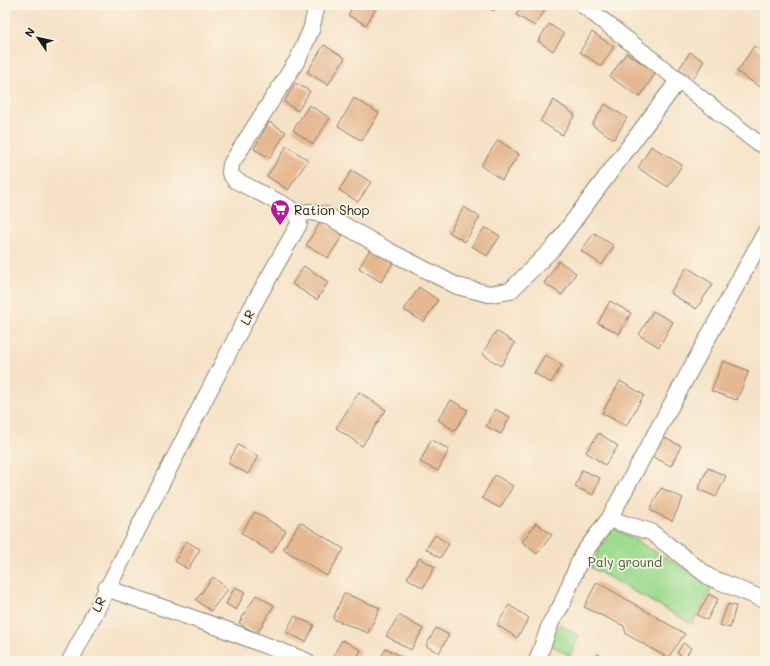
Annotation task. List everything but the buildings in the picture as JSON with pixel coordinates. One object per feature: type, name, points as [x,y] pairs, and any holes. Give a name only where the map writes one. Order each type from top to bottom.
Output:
[{"type":"street","points":[[317,5],[311,30],[298,59],[231,164],[230,173],[235,180],[284,205],[298,214],[310,212],[326,215],[388,250],[457,286],[489,294],[510,292],[554,246],[678,81]]},
{"type":"street","points":[[583,5],[755,141],[765,146]]},
{"type":"street","name":"LR","points":[[70,661],[106,588],[251,309],[299,224],[298,214]]},
{"type":"street","points":[[537,661],[551,622],[561,606],[582,555],[609,519],[765,233]]},
{"type":"street","points":[[609,519],[651,532],[709,577],[765,600]]},
{"type":"street","points":[[106,588],[221,628],[306,661]]},
{"type":"green space","name":"Paly ground","points":[[612,527],[714,585],[692,624],[590,567]]},
{"type":"green space","points":[[559,624],[579,636],[570,656],[548,643]]},
{"type":"place","name":"Ration Shop","points":[[280,226]]}]
